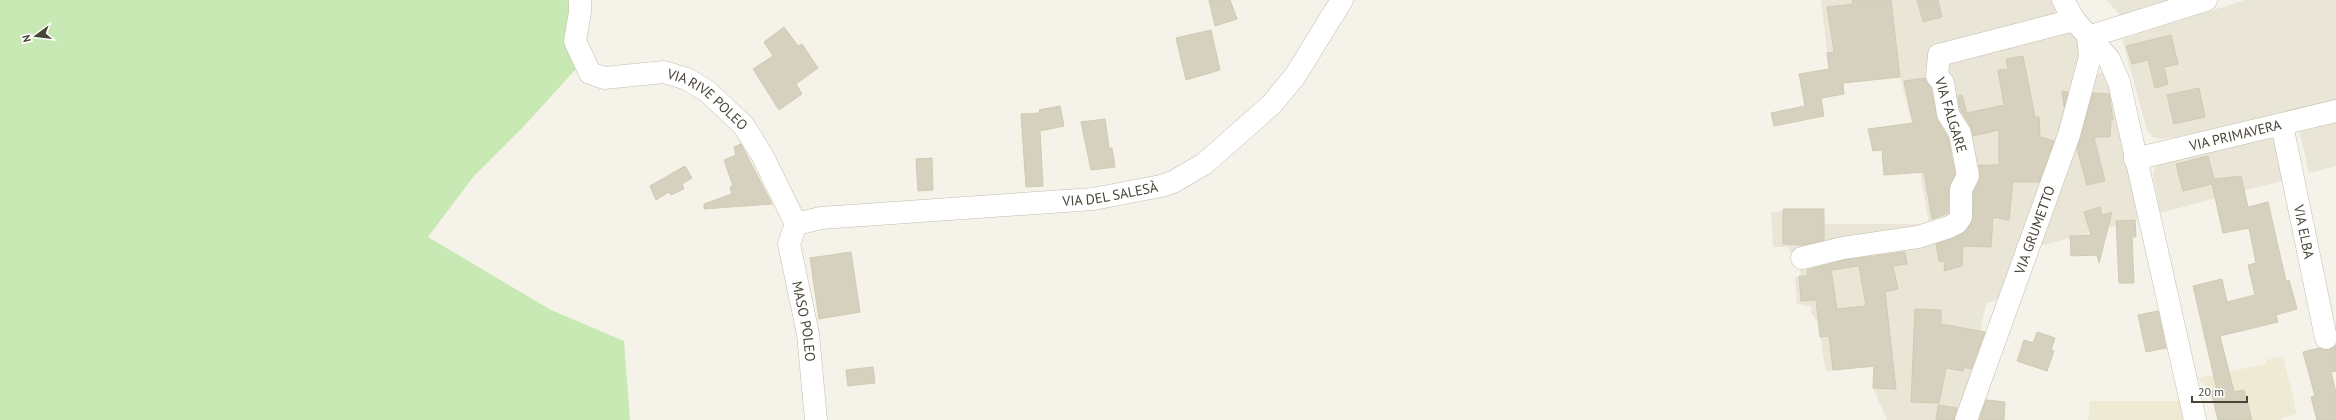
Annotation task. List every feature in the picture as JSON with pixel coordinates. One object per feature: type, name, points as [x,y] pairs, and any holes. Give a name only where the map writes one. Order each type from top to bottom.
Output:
[{"type":"street","name":"VIA RIVE POLEO","points":[[580,0],[580,12],[575,41],[590,73],[604,78],[664,72],[687,79],[707,92],[744,126],[762,155],[796,224]]},
{"type":"street","name":"VIA DEL SALESÀ","points":[[796,224],[821,218],[1093,200],[1137,192],[1172,182],[1204,164],[1272,104],[1295,76],[1342,0]]},
{"type":"street","points":[[2063,0],[2074,20],[2109,59],[2119,82],[2135,159],[2195,420]]},
{"type":"street","points":[[2088,37],[2206,0]]},
{"type":"street","name":"VIA FALGARE","points":[[1802,258],[1842,248],[1918,237],[1942,230],[1957,223],[1962,213],[1961,189],[1968,176],[1960,133],[1948,114],[1943,83],[1937,76],[1939,55],[2074,20]]},
{"type":"street","name":"VIA GRUMETTO","points":[[1966,420],[2069,135],[2090,57],[2088,37]]},
{"type":"street","name":"VIA PRIMAVERA","points":[[2135,159],[2336,111]]},
{"type":"street","name":"VIA ELBA","points":[[2282,125],[2326,338]]},
{"type":"street","name":"MASO POLEO","points":[[796,224],[789,244],[808,334],[816,420]]},
{"type":"shaded area","points":[[1821,0],[2055,0],[2058,6],[2052,17],[2069,28],[2076,38],[2083,63],[2003,298],[1987,303],[1979,339],[1985,340],[1958,420],[1887,420],[1873,388],[1874,367],[1826,371],[1818,323],[1811,313],[1812,307],[1797,304],[1795,277],[1801,277],[1798,261],[1787,247],[1773,247],[1771,212],[1816,210],[1817,224],[1929,224],[1913,129],[1900,77],[1831,84]]},
{"type":"shaded area","points":[[2106,0],[2179,0],[2122,17]]},
{"type":"shaded area","points":[[2245,0],[2336,0],[2336,101],[2220,131],[2161,139],[2152,137],[2147,130],[2122,39]]},
{"type":"shaded area","points":[[2101,72],[2109,77],[2144,218],[2036,247],[2055,188],[2064,181],[2063,173],[2070,171],[2066,154],[2093,76]]},
{"type":"shaded area","points":[[2336,120],[2336,166],[2309,173],[2299,129]]},
{"type":"shaded area","points":[[2277,133],[2293,178],[2160,213],[2153,175],[2155,167],[2161,161]]},
{"type":"shaded area","points":[[2283,356],[2297,414],[2282,418],[2282,420],[2218,420],[2211,391],[2197,378],[2266,364],[2266,360]]},
{"type":"shaded area","points":[[2090,401],[2182,401],[2185,420],[2088,420]]},
{"type":"green space","points":[[0,0],[567,0],[580,21],[576,69],[525,125],[474,176],[428,237],[551,310],[624,341],[630,420],[0,420]]},
{"type":"building","points":[[1209,0],[1230,0],[1237,19],[1215,26]]},
{"type":"building","points":[[1852,0],[1891,0],[1900,77],[1843,83],[1844,94],[1821,98],[1824,116],[1774,126],[1771,113],[1805,106],[1799,74],[1829,69],[1827,53],[1834,52],[1827,7],[1853,4]]},
{"type":"building","points":[[1917,0],[1938,0],[1942,17],[1923,22]]},
{"type":"building","points":[[784,27],[798,46],[802,44],[818,68],[796,84],[802,94],[779,110],[753,69],[773,56],[764,42]]},
{"type":"building","points":[[1211,30],[1220,70],[1186,80],[1176,38]]},
{"type":"building","points":[[2171,35],[2178,64],[2164,67],[2168,84],[2155,88],[2148,60],[2132,64],[2126,46]]},
{"type":"building","points":[[2023,56],[2035,117],[2039,117],[2040,137],[2054,141],[2039,182],[2013,182],[2009,220],[1993,217],[1991,247],[1963,246],[1962,266],[1944,271],[1945,262],[1939,261],[1936,244],[1954,238],[1967,230],[1973,217],[1974,192],[1980,174],[1979,165],[1999,165],[1999,130],[1973,136],[1971,127],[1960,109],[1958,96],[1962,95],[1967,113],[2004,105],[1998,70],[2008,69],[2006,59]]},
{"type":"building","points":[[1925,78],[1931,88],[1937,120],[1948,138],[1955,174],[1949,189],[1948,213],[1932,219],[1924,172],[1884,175],[1882,150],[1873,151],[1868,129],[1913,123],[1904,81]]},
{"type":"building","points":[[2199,88],[2205,117],[2174,124],[2167,95]]},
{"type":"building","points":[[2062,91],[2068,92],[2064,107]]},
{"type":"building","points":[[2093,93],[2109,94],[2113,120],[2111,120],[2110,137],[2094,137],[2105,181],[2087,185],[2077,149]]},
{"type":"building","points":[[1060,106],[1064,126],[1040,131],[1043,186],[1026,187],[1021,114],[1040,113],[1039,110]]},
{"type":"building","points":[[1105,119],[1109,148],[1112,148],[1115,167],[1091,170],[1081,122]]},
{"type":"building","points":[[741,144],[772,204],[704,209],[704,204],[732,194],[730,187],[733,186],[724,160],[736,155],[734,147]]},
{"type":"building","points":[[2208,156],[2214,179],[2241,176],[2248,207],[2268,202],[2286,281],[2289,280],[2297,309],[2276,315],[2278,322],[2220,336],[2234,392],[2244,390],[2252,420],[2218,420],[2211,391],[2217,390],[2193,286],[2222,279],[2227,302],[2255,295],[2248,265],[2256,263],[2249,228],[2223,233],[2212,184],[2183,191],[2176,164]]},
{"type":"building","points":[[932,158],[933,190],[918,191],[916,159]]},
{"type":"building","points":[[685,166],[692,178],[682,184],[684,189],[671,195],[669,192],[656,200],[650,186]]},
{"type":"building","points":[[2100,207],[2102,215],[2112,212],[2099,263],[2097,255],[2071,256],[2070,236],[2091,235],[2084,212]]},
{"type":"building","points":[[1783,209],[1824,209],[1824,240],[1803,245],[1783,244]]},
{"type":"building","points":[[2135,220],[2136,237],[2132,237],[2134,283],[2119,283],[2116,221]]},
{"type":"building","points":[[851,252],[860,312],[819,319],[810,258]]},
{"type":"building","points":[[1905,252],[1907,264],[1893,266],[1898,289],[1885,292],[1896,389],[1873,388],[1874,366],[1833,370],[1829,336],[1820,337],[1816,300],[1801,301],[1799,276],[1808,276],[1807,270],[1845,260]],"holes":[[[1859,266],[1866,306],[1837,309],[1831,270]]]},
{"type":"building","points":[[1915,309],[1941,310],[1941,324],[1985,332],[1971,369],[1964,367],[1963,371],[1946,368],[1939,403],[1911,402]]},
{"type":"building","points":[[2158,311],[2166,348],[2146,352],[2138,315]]},
{"type":"building","points":[[2037,332],[2055,338],[2051,350],[2054,351],[2047,371],[2017,361],[2024,340],[2033,343]]},
{"type":"building","points":[[2336,345],[2336,371],[2331,372],[2336,392],[2336,420],[2317,420],[2311,397],[2315,396],[2303,352],[2319,348],[2329,350]]},
{"type":"building","points":[[873,367],[875,383],[848,386],[846,370]]},
{"type":"building","points":[[1986,400],[2005,402],[2004,420],[1979,420]]},
{"type":"building","points":[[1938,405],[1957,408],[1954,420],[1936,420]]}]
